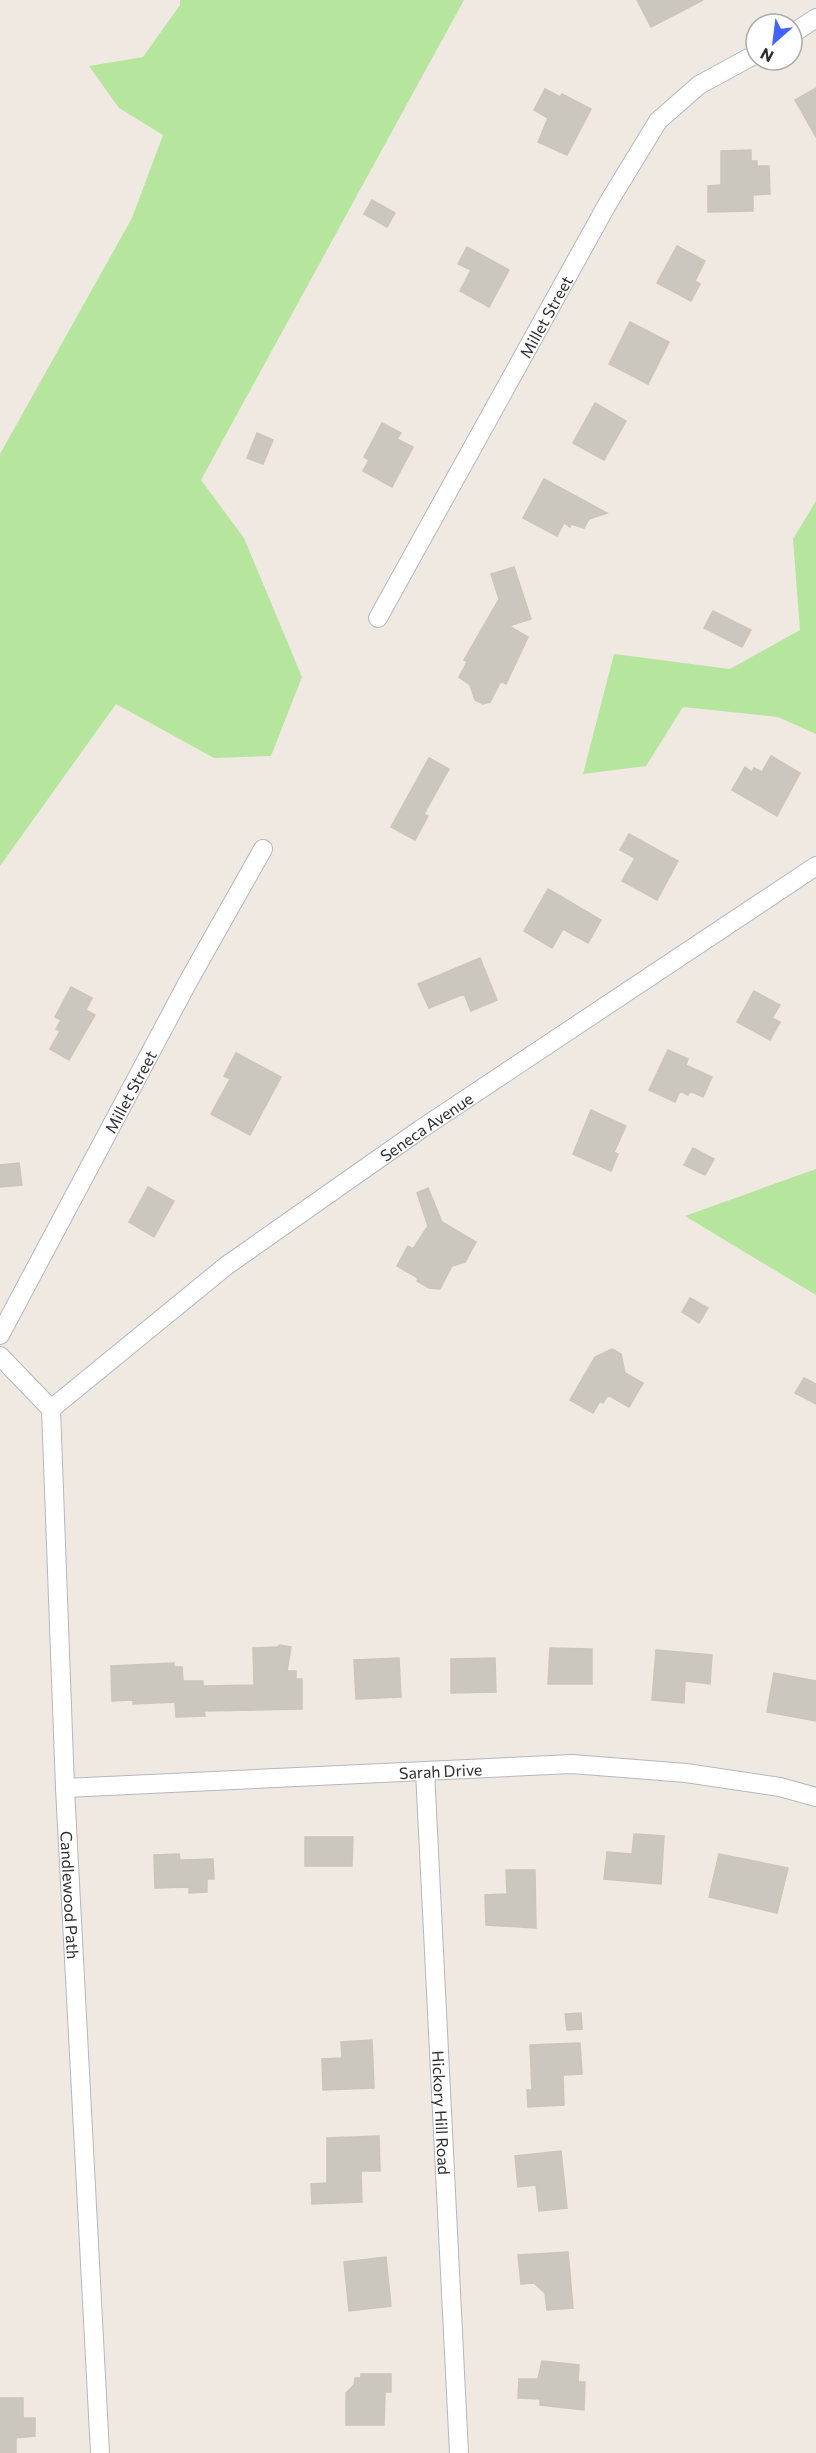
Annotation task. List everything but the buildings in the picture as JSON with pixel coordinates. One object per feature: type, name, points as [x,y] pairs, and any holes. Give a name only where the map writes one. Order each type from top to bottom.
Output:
[{"type":"street","name":"Millet Street","points":[[378,618],[608,203],[658,121],[699,86],[744,61]]},
{"type":"street","name":"Millet Street","points":[[0,1335],[189,980],[263,849]]},
{"type":"street","name":"Seneca Avenue","points":[[51,1409],[226,1266],[421,1129],[816,866]]},
{"type":"street","points":[[0,1356],[51,1409]]},
{"type":"street","name":"Candlewood Path","points":[[51,1409],[65,1788],[100,2453]]},
{"type":"street","name":"Sarah Drive","points":[[65,1788],[583,1765],[686,1773],[780,1787],[816,1797]]},
{"type":"street","name":"Hickory Hill Road","points":[[425,1771],[459,2453]]},
{"type":"green space","points":[[180,0],[464,0],[201,480],[244,538],[302,677],[271,756],[214,758],[116,704],[0,866],[0,454],[132,218],[163,135],[119,108],[89,66],[143,57],[180,5]]},
{"type":"green space","points":[[816,501],[816,734],[778,717],[683,707],[646,766],[583,774],[614,654],[730,669],[800,630],[793,539]]},
{"type":"green space","points":[[816,1169],[816,1295],[685,1216]]}]
